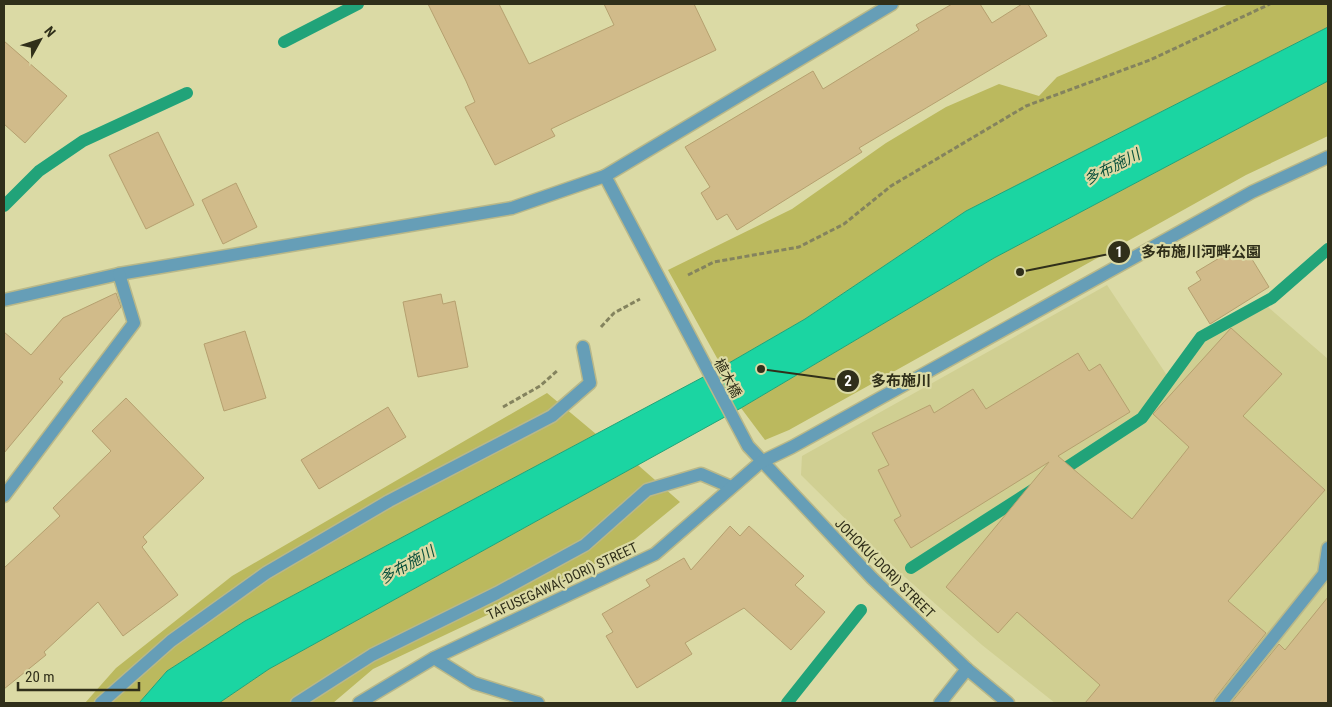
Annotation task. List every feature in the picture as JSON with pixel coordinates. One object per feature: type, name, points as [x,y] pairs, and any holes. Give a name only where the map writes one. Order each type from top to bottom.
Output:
[{"type":"street","points":[[4,300],[119,274],[512,208],[605,176],[892,4]]},
{"type":"street","name":"TAFUSEGAWA(-DORI) STREET","points":[[359,703],[434,658],[655,554],[761,462],[792,447],[1252,192],[1328,157]]},
{"type":"street","name":"植木橋","points":[[605,176],[748,446]]},
{"type":"street","points":[[4,496],[134,323],[119,274]]},
{"type":"street","points":[[102,703],[171,641],[266,572],[389,501],[552,416],[590,383],[583,347]]},
{"type":"street","name":"JOHOKU(-DORI) STREET","points":[[748,446],[872,578],[968,669],[1008,703]]},
{"type":"street","points":[[297,703],[372,655],[497,593],[585,544],[647,490],[701,474],[732,488]]},
{"type":"street","points":[[1221,703],[1324,574],[1328,548]]},
{"type":"street","points":[[434,658],[474,682],[538,703]]},
{"type":"street","points":[[940,703],[968,669]]},
{"type":"path","points":[[663,287],[714,262],[799,247],[844,224],[891,186],[1026,106],[1150,60],[1270,4]]},
{"type":"shaded area","points":[[1229,4],[1328,4],[1328,27],[966,211],[805,319],[722,367],[668,270],[792,209],[886,143],[946,107],[999,84],[1039,96],[1057,77]]},
{"type":"shaded area","points":[[1328,81],[1328,136],[1246,175],[789,430],[765,440],[741,408],[994,258]]},
{"type":"shaded area","points":[[1107,285],[1172,383],[1205,338],[1268,307],[1328,359],[1328,681],[1310,703],[1055,703],[982,645],[897,570],[801,475],[802,456]]},
{"type":"shaded area","points":[[547,393],[596,434],[245,621],[167,671],[139,703],[85,703],[116,668],[232,576]]},
{"type":"shaded area","points":[[638,465],[680,502],[618,553],[373,669],[333,703],[219,703],[269,669]]},
{"type":"water","points":[[1328,27],[1328,81],[994,258],[741,408],[269,669],[219,703],[139,703],[167,671],[245,621],[722,367],[805,319],[966,211]]},
{"type":"building","points":[[428,4],[499,4],[529,64],[614,25],[604,4],[694,4],[716,50],[551,129],[555,136],[495,165],[465,107],[475,102]]},
{"type":"building","points":[[952,4],[980,4],[992,23],[1022,4],[1028,4],[1047,36],[859,148],[862,152],[737,230],[727,214],[717,220],[701,193],[710,187],[685,147],[813,71],[823,89],[919,30],[916,25]]},
{"type":"building","points":[[4,41],[67,96],[25,143],[4,124]]},
{"type":"building","points":[[158,132],[194,205],[146,229],[109,155]]},
{"type":"building","points":[[236,183],[257,227],[223,244],[202,200]]},
{"type":"building","points":[[1231,251],[1236,259],[1247,251],[1269,287],[1210,324],[1188,288],[1201,280],[1196,272]]},
{"type":"building","points":[[116,293],[121,307],[59,379],[63,382],[4,453],[4,332],[31,355],[63,318]]},
{"type":"building","points":[[441,294],[443,304],[455,301],[468,367],[418,377],[403,302]]},
{"type":"building","points":[[1231,328],[1282,374],[1243,416],[1325,490],[1228,601],[1266,633],[1213,703],[1085,703],[1100,685],[1017,612],[998,633],[946,587],[1049,462],[911,548],[894,520],[901,516],[878,470],[889,465],[872,433],[930,405],[934,413],[973,389],[986,409],[1078,353],[1089,371],[1100,364],[1130,412],[1058,456],[1132,519],[1189,447],[1153,414]]},
{"type":"building","points":[[245,331],[266,398],[224,411],[204,344]]},
{"type":"building","points":[[126,398],[204,478],[143,537],[147,542],[142,547],[178,595],[123,636],[98,602],[44,652],[46,655],[4,689],[4,568],[60,516],[53,508],[111,451],[92,431]]},
{"type":"building","points":[[388,407],[406,437],[319,489],[301,460]]},
{"type":"building","points":[[730,526],[740,536],[749,526],[804,576],[795,585],[825,612],[791,650],[744,608],[685,643],[692,654],[637,688],[606,636],[613,632],[602,614],[650,586],[646,580],[684,558],[691,570]]},
{"type":"building","points":[[1328,597],[1328,703],[1231,703],[1279,644],[1285,650]]},
{"type":"waterway","points":[[284,42],[358,4]]},
{"type":"waterway","points":[[4,206],[39,171],[83,141],[187,93]]},
{"type":"waterway","points":[[1055,475],[1142,418],[1201,337],[1272,298],[1328,249]]},
{"type":"waterway","points":[[911,568],[1034,489]]},
{"type":"waterway","points":[[787,703],[861,610]]},
{"type":"place","name":"多布施川河畔公園","points":[[1020,272]]},
{"type":"place","name":"多布施川","points":[[761,369]]}]
